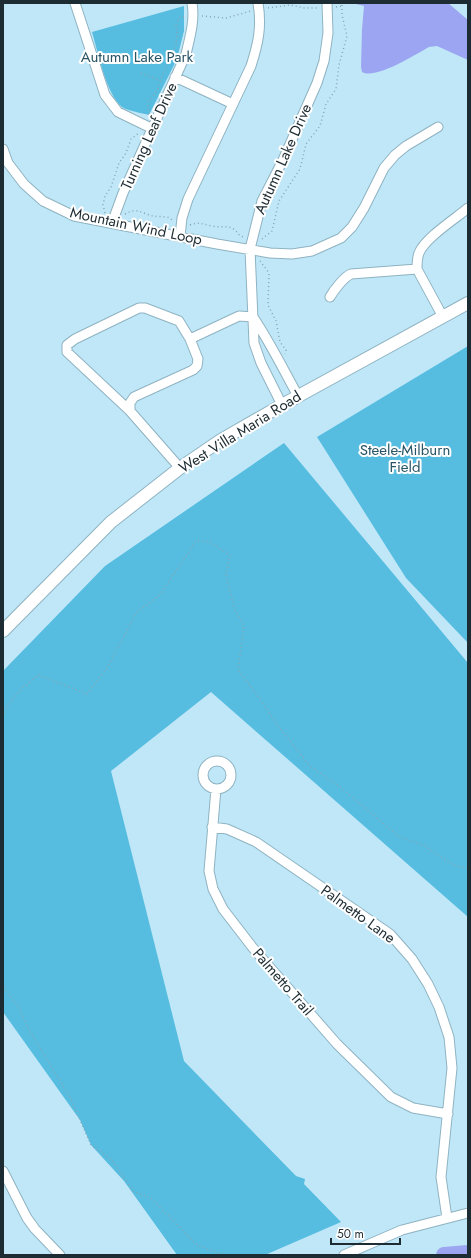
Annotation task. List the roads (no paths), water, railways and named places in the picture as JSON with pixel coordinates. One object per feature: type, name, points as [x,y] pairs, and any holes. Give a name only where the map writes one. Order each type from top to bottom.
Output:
[{"type":"main road","name":"West Villa Maria Road","points":[[3,631],[111,522],[180,468],[222,440],[282,405],[468,303]]},
{"type":"street","points":[[75,3],[104,95],[118,112],[149,127]]},
{"type":"street","name":"Turning Leaf Drive","points":[[113,219],[149,127],[176,77],[186,54],[191,32],[192,3]]},
{"type":"street","name":"Autumn Lake Drive","points":[[282,405],[261,363],[254,343],[250,249],[262,200],[283,160],[317,83],[324,61],[328,33],[328,5]]},
{"type":"street","points":[[180,236],[188,199],[251,66],[258,43],[260,19],[258,7]]},
{"type":"street","points":[[176,77],[233,104]]},
{"type":"street","name":"Mountain Wind Loop","points":[[3,149],[8,163],[24,184],[43,201],[74,216],[113,219],[180,236],[270,253],[292,254],[312,251],[342,238],[352,227],[364,208],[384,168],[395,155],[406,146],[438,127]]},
{"type":"street","points":[[443,317],[417,269],[417,260],[424,243],[468,208]]},
{"type":"street","points":[[330,297],[333,291],[346,277],[351,274],[417,269]]},
{"type":"street","points":[[130,411],[130,403],[134,398],[193,370],[197,366],[198,359],[190,339],[179,321],[145,308],[139,308],[75,339],[68,345],[68,352],[130,411],[180,468]]},
{"type":"street","points":[[190,339],[239,316],[253,317],[268,339],[298,396]]},
{"type":"street","name":"Palmetto Trail","points":[[216,789],[209,871],[213,889],[222,909],[253,948],[337,1044],[391,1097],[413,1108],[448,1114]]},
{"type":"street","name":"Palmetto Lane","points":[[212,827],[227,829],[256,842],[390,934],[412,959],[428,984],[439,1007],[449,1037],[452,1068],[441,1177],[447,1218]]},
{"type":"street","points":[[3,1171],[27,1218],[35,1229],[60,1255]]},
{"type":"street","points":[[344,1255],[402,1230],[468,1213]]},
{"type":"waterway","points":[[444,1255],[468,1253]]},
{"type":"park label","name":"Autumn Lake Park","points":[[137,57]]},
{"type":"park label","name":"Steele-Milburn Field","points":[[405,458]]}]
